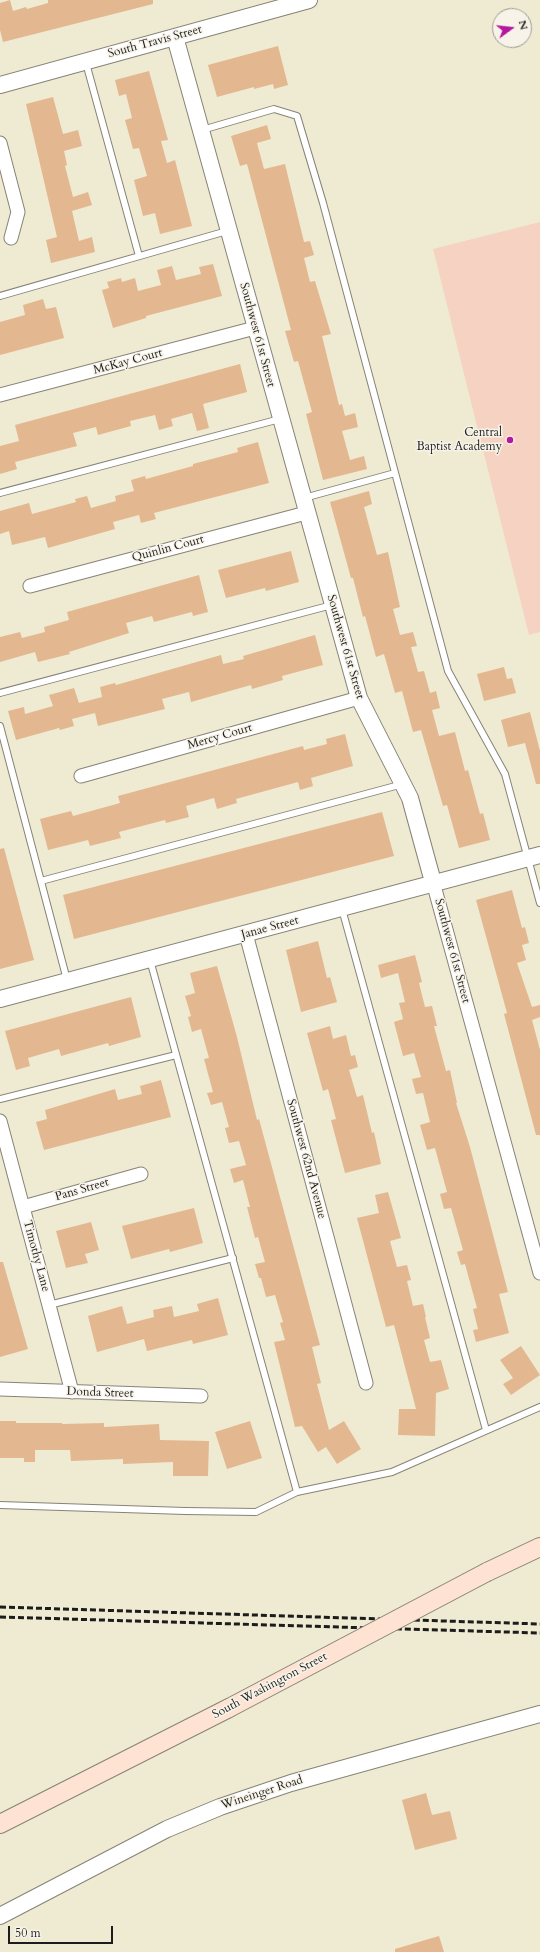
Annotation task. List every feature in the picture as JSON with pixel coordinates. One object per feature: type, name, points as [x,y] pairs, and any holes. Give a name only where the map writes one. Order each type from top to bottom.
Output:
[{"type":"main road","name":"South Washington Street","points":[[0,1824],[229,1708],[487,1572],[540,1547]]},
{"type":"street","name":"South Travis Street","points":[[0,85],[309,0]]},
{"type":"street","name":"Southwest 61st Street","points":[[175,37],[304,506],[359,698],[410,798],[540,1273]]},
{"type":"street","points":[[0,143],[18,212],[11,238]]},
{"type":"street","name":"McKay Court","points":[[0,395],[255,328]]},
{"type":"street","name":"Quinlin Court","points":[[30,586],[304,506]]},
{"type":"street","name":"Mercy Court","points":[[81,776],[359,698]]},
{"type":"street","name":"Janae Street","points":[[0,999],[150,960],[433,882],[534,857]]},
{"type":"street","name":"Southwest 62nd Avenue","points":[[246,934],[366,1383]]},
{"type":"street","name":"Timothy Lane","points":[[0,1121],[72,1392]]},
{"type":"street","name":"Pans Street","points":[[23,1207],[141,1174]]},
{"type":"street","name":"Donda Street","points":[[0,1389],[200,1396]]},
{"type":"street","name":"Wineinger Road","points":[[0,1916],[112,1856],[167,1829],[220,1806],[297,1781],[540,1714]]},
{"type":"lane","points":[[85,61],[139,256]]},
{"type":"lane","points":[[201,131],[274,109],[297,116],[323,203],[448,671],[505,774],[534,857],[540,903]]},
{"type":"lane","points":[[0,296],[228,231]]},
{"type":"lane","points":[[0,493],[280,419]]},
{"type":"lane","points":[[304,506],[395,473]]},
{"type":"lane","points":[[0,693],[332,605]]},
{"type":"lane","points":[[0,726],[68,981]]},
{"type":"lane","points":[[41,881],[403,784]]},
{"type":"lane","points":[[342,908],[486,1430]]},
{"type":"lane","points":[[150,960],[298,1492]]},
{"type":"lane","points":[[0,1099],[176,1055]]},
{"type":"lane","points":[[49,1305],[233,1258]]},
{"type":"lane","points":[[0,1505],[185,1512],[256,1512],[298,1492],[392,1472],[540,1407]]},
{"type":"shaded area","name":"Central Baptist Academy","points":[[540,222],[540,632],[529,635],[433,249]]},
{"type":"building","points":[[10,0],[13,11],[48,3],[48,0],[153,0],[153,4],[3,42],[0,30],[0,3]]},
{"type":"building","points":[[278,46],[288,85],[274,89],[273,84],[254,89],[254,87],[217,97],[208,65]]},
{"type":"building","points":[[149,71],[168,140],[161,141],[167,163],[175,160],[192,226],[160,234],[155,213],[143,216],[134,180],[147,176],[139,148],[133,149],[125,120],[132,118],[126,94],[119,96],[115,80]]},
{"type":"building","points":[[53,97],[63,134],[78,130],[82,146],[64,151],[67,165],[65,166],[73,197],[88,192],[92,205],[72,211],[79,241],[92,237],[95,252],[51,263],[46,240],[57,237],[26,104]]},
{"type":"building","points":[[267,125],[271,139],[257,143],[264,169],[285,164],[304,242],[310,241],[314,255],[304,258],[310,282],[315,281],[331,334],[322,336],[339,405],[342,404],[345,416],[355,413],[358,427],[342,431],[350,460],[364,456],[367,469],[323,480],[306,414],[312,412],[298,361],[294,362],[285,331],[291,330],[247,164],[240,166],[231,136]]},
{"type":"building","points":[[213,264],[222,296],[146,316],[146,318],[113,328],[102,290],[109,288],[107,282],[121,278],[122,282],[135,278],[138,291],[161,285],[157,270],[172,266],[176,280],[201,274],[199,267]]},
{"type":"building","points":[[43,299],[46,309],[56,307],[64,338],[0,355],[0,322],[25,315],[23,305]]},
{"type":"building","points":[[240,364],[247,392],[203,404],[209,428],[197,431],[192,413],[171,419],[173,426],[159,430],[155,415],[130,421],[131,426],[98,435],[96,427],[73,433],[77,446],[15,462],[17,469],[0,474],[0,446],[19,441],[15,425]]},
{"type":"building","points":[[258,442],[269,483],[154,513],[156,519],[141,523],[139,515],[113,522],[115,529],[48,548],[45,537],[12,545],[9,531],[0,534],[0,511],[29,503],[32,514],[76,502],[75,499],[87,496],[91,508],[116,501],[115,496],[134,491],[131,480],[145,476],[146,479],[193,466],[193,464],[238,452],[237,448]]},
{"type":"building","points":[[369,491],[372,504],[364,507],[377,555],[388,552],[400,607],[393,609],[400,635],[413,632],[417,646],[411,647],[418,672],[424,671],[430,693],[436,691],[440,708],[432,710],[439,736],[455,732],[465,771],[468,770],[480,814],[483,813],[490,840],[459,848],[447,805],[443,806],[421,730],[413,732],[402,691],[395,693],[384,654],[376,657],[365,616],[363,617],[353,578],[351,578],[330,502]]},
{"type":"building","points":[[291,551],[299,582],[266,591],[265,588],[226,598],[218,570]]},
{"type":"building","points":[[199,575],[208,612],[193,616],[192,612],[154,622],[152,616],[126,623],[129,633],[69,652],[70,654],[38,662],[35,652],[0,662],[0,637],[20,632],[22,638],[45,632],[44,627],[69,620],[67,612]]},
{"type":"building","points":[[315,635],[323,665],[282,676],[283,680],[252,689],[251,685],[191,702],[189,692],[162,699],[165,709],[98,726],[95,713],[72,719],[74,726],[60,730],[59,728],[16,740],[8,711],[24,707],[25,714],[53,706],[49,695],[74,688],[79,703],[102,697],[100,687],[115,683],[116,685],[221,655],[223,664],[244,659],[243,656]]},
{"type":"building","points":[[504,667],[507,679],[512,678],[516,693],[484,701],[477,674]]},
{"type":"building","points":[[530,712],[540,751],[540,784],[536,784],[525,743],[508,747],[501,720]]},
{"type":"building","points":[[345,734],[353,766],[311,778],[313,786],[300,790],[298,782],[236,799],[237,803],[217,809],[214,798],[186,806],[189,817],[166,823],[165,820],[119,832],[121,838],[90,846],[88,840],[48,850],[40,819],[71,811],[73,816],[120,803],[118,796],[303,746],[304,750],[327,744],[326,739]]},
{"type":"building","points":[[382,812],[394,856],[74,939],[63,895]]},
{"type":"building","points":[[4,848],[34,960],[0,969],[0,849]]},
{"type":"building","points":[[512,890],[522,928],[525,927],[529,943],[522,945],[526,960],[517,963],[532,1007],[540,1005],[540,1017],[532,1020],[540,1050],[540,1135],[536,1135],[504,1014],[507,1013],[476,900]]},
{"type":"building","points":[[318,941],[327,978],[330,977],[337,1002],[301,1012],[286,950]]},
{"type":"building","points":[[415,955],[422,982],[419,983],[425,1007],[432,1006],[437,1026],[434,1026],[446,1071],[450,1070],[456,1103],[470,1147],[508,1292],[499,1294],[509,1333],[476,1342],[473,1330],[478,1329],[473,1309],[477,1308],[465,1264],[461,1265],[457,1252],[463,1250],[451,1208],[444,1209],[440,1194],[447,1192],[435,1148],[427,1150],[420,1125],[430,1122],[423,1093],[416,1094],[412,1079],[421,1077],[414,1053],[403,1056],[394,1022],[403,1019],[399,1003],[405,1002],[398,973],[381,978],[378,965]]},
{"type":"building","points":[[217,966],[237,1037],[257,1120],[259,1119],[320,1345],[312,1347],[321,1383],[317,1384],[329,1430],[344,1421],[361,1449],[337,1464],[326,1447],[318,1452],[302,1426],[295,1427],[274,1342],[285,1340],[280,1323],[283,1322],[275,1295],[266,1297],[261,1278],[259,1278],[255,1264],[265,1262],[258,1237],[255,1238],[247,1207],[250,1207],[243,1180],[234,1183],[230,1169],[246,1165],[239,1141],[229,1143],[225,1128],[229,1127],[222,1102],[211,1105],[207,1093],[213,1092],[204,1059],[209,1058],[201,1029],[192,1032],[188,1017],[191,1016],[185,996],[195,993],[190,973]]},
{"type":"building","points":[[131,997],[141,1037],[109,1046],[108,1043],[61,1056],[59,1049],[28,1058],[30,1066],[16,1070],[5,1031]]},
{"type":"building","points":[[330,1026],[333,1039],[346,1035],[351,1056],[355,1055],[358,1067],[349,1070],[357,1097],[363,1095],[372,1133],[374,1132],[381,1164],[345,1173],[331,1120],[336,1119],[328,1089],[323,1091],[307,1033]]},
{"type":"building","points":[[161,1080],[171,1117],[44,1150],[36,1122],[47,1119],[45,1110],[115,1089],[118,1100],[142,1094],[140,1086]]},
{"type":"building","points":[[388,1192],[401,1238],[390,1241],[397,1267],[407,1265],[411,1280],[407,1281],[413,1306],[423,1304],[430,1338],[424,1340],[430,1362],[441,1360],[449,1389],[436,1393],[435,1436],[398,1435],[399,1409],[416,1409],[394,1325],[386,1327],[357,1218],[379,1213],[375,1195]]},
{"type":"building","points":[[194,1208],[203,1243],[170,1252],[169,1249],[131,1259],[122,1226]]},
{"type":"building","points":[[91,1222],[99,1250],[85,1254],[88,1263],[66,1268],[56,1231]]},
{"type":"building","points":[[0,1262],[3,1262],[28,1349],[0,1357]]},
{"type":"building","points":[[218,1298],[228,1335],[193,1344],[192,1340],[147,1351],[144,1339],[97,1352],[88,1316],[122,1306],[127,1324],[154,1317],[153,1310],[172,1306],[174,1317],[199,1311],[197,1304]]},
{"type":"building","points":[[521,1346],[540,1375],[511,1395],[503,1384],[513,1378],[500,1360]]},
{"type":"building","points":[[0,1421],[16,1421],[16,1423],[62,1424],[104,1423],[104,1427],[159,1424],[160,1440],[209,1441],[208,1476],[173,1476],[173,1462],[123,1464],[123,1459],[71,1461],[70,1450],[35,1450],[35,1462],[24,1462],[24,1458],[0,1458]]},
{"type":"building","points":[[250,1421],[262,1458],[227,1469],[215,1432]]},
{"type":"building","points":[[426,1793],[432,1815],[450,1811],[457,1839],[415,1850],[402,1800]]},
{"type":"building","points":[[439,1936],[444,1952],[395,1952],[395,1949]]},
{"type":"railway","points":[[0,1607],[540,1624]]},
{"type":"railway","points":[[0,1617],[540,1633]]},
{"type":"place","name":"Central Baptist Academy","points":[[510,440]]}]
